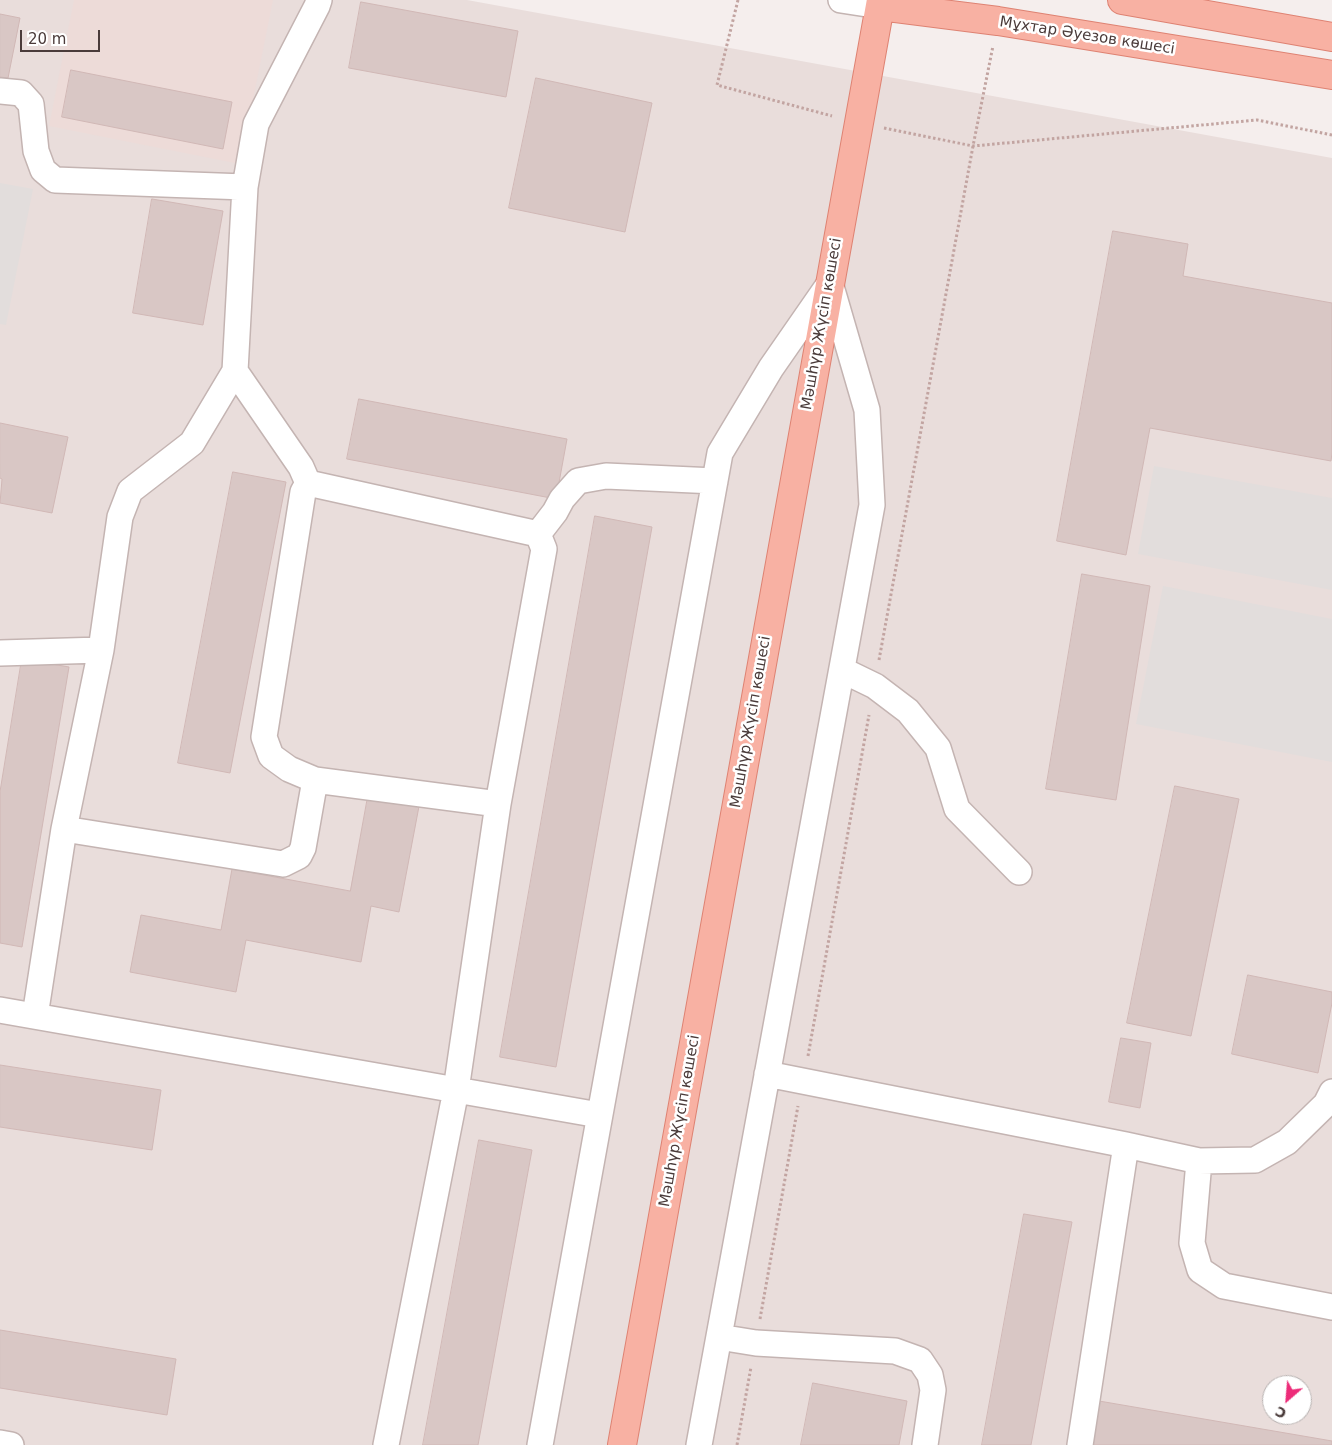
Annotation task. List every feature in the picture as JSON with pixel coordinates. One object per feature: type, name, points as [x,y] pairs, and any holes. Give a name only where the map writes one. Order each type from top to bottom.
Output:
[{"type":"main road","points":[[1122,0],[1332,37]]},
{"type":"main road","name":"Мәшһүр Жүсіп көшесі","points":[[622,1445],[880,3]]},
{"type":"main road","name":"Мұхтар Әуезов көшесі","points":[[880,3],[1332,74]]},
{"type":"street","points":[[35,1016],[64,829],[101,650],[120,518],[130,491],[192,443],[235,372],[244,187],[256,124],[319,0]]},
{"type":"street","name":"Мұхтар Әуезов көшесі","points":[[841,0],[880,3]]},
{"type":"street","points":[[0,91],[21,93],[31,104],[36,151],[43,170],[55,180],[244,187]]},
{"type":"street","points":[[540,1445],[720,453],[771,368],[830,283]]},
{"type":"street","points":[[699,1445],[872,505],[867,410],[830,283]]},
{"type":"street","points":[[235,372],[301,467],[308,484]]},
{"type":"street","points":[[538,534],[555,512],[562,499],[578,482],[606,476],[714,481]]},
{"type":"street","points":[[308,484],[538,534]]},
{"type":"street","points":[[308,484],[303,492],[264,737],[271,756],[289,769],[315,780],[498,804]]},
{"type":"street","points":[[386,1445],[456,1090],[498,804],[544,548],[538,534]]},
{"type":"street","points":[[0,653],[101,650]]},
{"type":"street","points":[[842,670],[875,686],[908,711],[938,748],[958,808],[1019,872]]},
{"type":"street","points":[[64,829],[283,864],[299,856],[303,848],[315,780]]},
{"type":"street","points":[[0,1010],[599,1115]]},
{"type":"street","points":[[767,1074],[1126,1144],[1200,1161],[1255,1160],[1287,1142],[1326,1104],[1332,1092]]},
{"type":"street","points":[[1080,1445],[1126,1144]]},
{"type":"street","points":[[1200,1161],[1192,1243],[1200,1270],[1224,1286],[1332,1307]]},
{"type":"street","points":[[719,1336],[756,1343],[895,1351],[920,1360],[930,1375],[934,1390],[925,1445]]},
{"type":"street","points":[[0,1443],[11,1445]]},
{"type":"path","points":[[738,0],[717,86],[858,122],[972,146],[1257,120],[1332,134]]},
{"type":"path","points":[[737,1445],[972,146],[998,21]]},
{"type":"shaded area","points":[[0,0],[467,0],[1332,158],[1332,1445],[0,1445]]},
{"type":"shaded area","points":[[74,0],[273,0],[240,164],[49,126]]},
{"type":"shaded area","points":[[0,183],[33,189],[6,325],[0,324]]},
{"type":"shaded area","points":[[1154,466],[1332,498],[1332,590],[1138,554]]},
{"type":"shaded area","points":[[1163,586],[1332,619],[1332,762],[1136,724]]},
{"type":"building","points":[[361,2],[518,31],[506,97],[349,68]]},
{"type":"building","points":[[0,14],[20,18],[8,78],[0,77]]},
{"type":"building","points":[[71,70],[232,102],[223,149],[62,117]]},
{"type":"building","points":[[536,78],[652,103],[625,232],[509,208]]},
{"type":"building","points":[[152,199],[223,211],[203,325],[133,313]]},
{"type":"building","points":[[1113,231],[1188,244],[1183,276],[1332,303],[1331,461],[1150,428],[1126,555],[1057,541]]},
{"type":"building","points":[[359,399],[567,439],[556,499],[347,459]]},
{"type":"building","points":[[0,423],[68,437],[52,513],[0,503],[2,479],[0,478]]},
{"type":"building","points":[[233,472],[286,482],[230,773],[178,763]]},
{"type":"building","points":[[595,516],[652,527],[556,1067],[500,1057]]},
{"type":"building","points":[[1082,574],[1150,586],[1116,800],[1046,789]]},
{"type":"building","points":[[22,659],[69,667],[22,947],[0,943],[0,792]]},
{"type":"building","points":[[1175,786],[1239,799],[1191,1036],[1127,1023]]},
{"type":"building","points":[[369,791],[420,801],[399,912],[371,906],[361,962],[246,940],[236,992],[130,972],[141,915],[221,930],[232,869],[350,891]]},
{"type":"building","points":[[1248,975],[1332,992],[1332,1003],[1318,1073],[1232,1054]]},
{"type":"building","points":[[1121,1038],[1151,1043],[1140,1108],[1109,1102]]},
{"type":"building","points":[[0,1065],[161,1090],[152,1150],[0,1127]]},
{"type":"building","points":[[479,1140],[532,1150],[478,1445],[423,1445]]},
{"type":"building","points":[[1024,1214],[1072,1222],[1031,1445],[982,1445]]},
{"type":"building","points":[[0,1330],[176,1359],[167,1415],[0,1388]]},
{"type":"building","points":[[813,1383],[907,1401],[899,1445],[801,1445]]},
{"type":"building","points":[[1099,1401],[1332,1441],[1332,1445],[1092,1445]]}]
